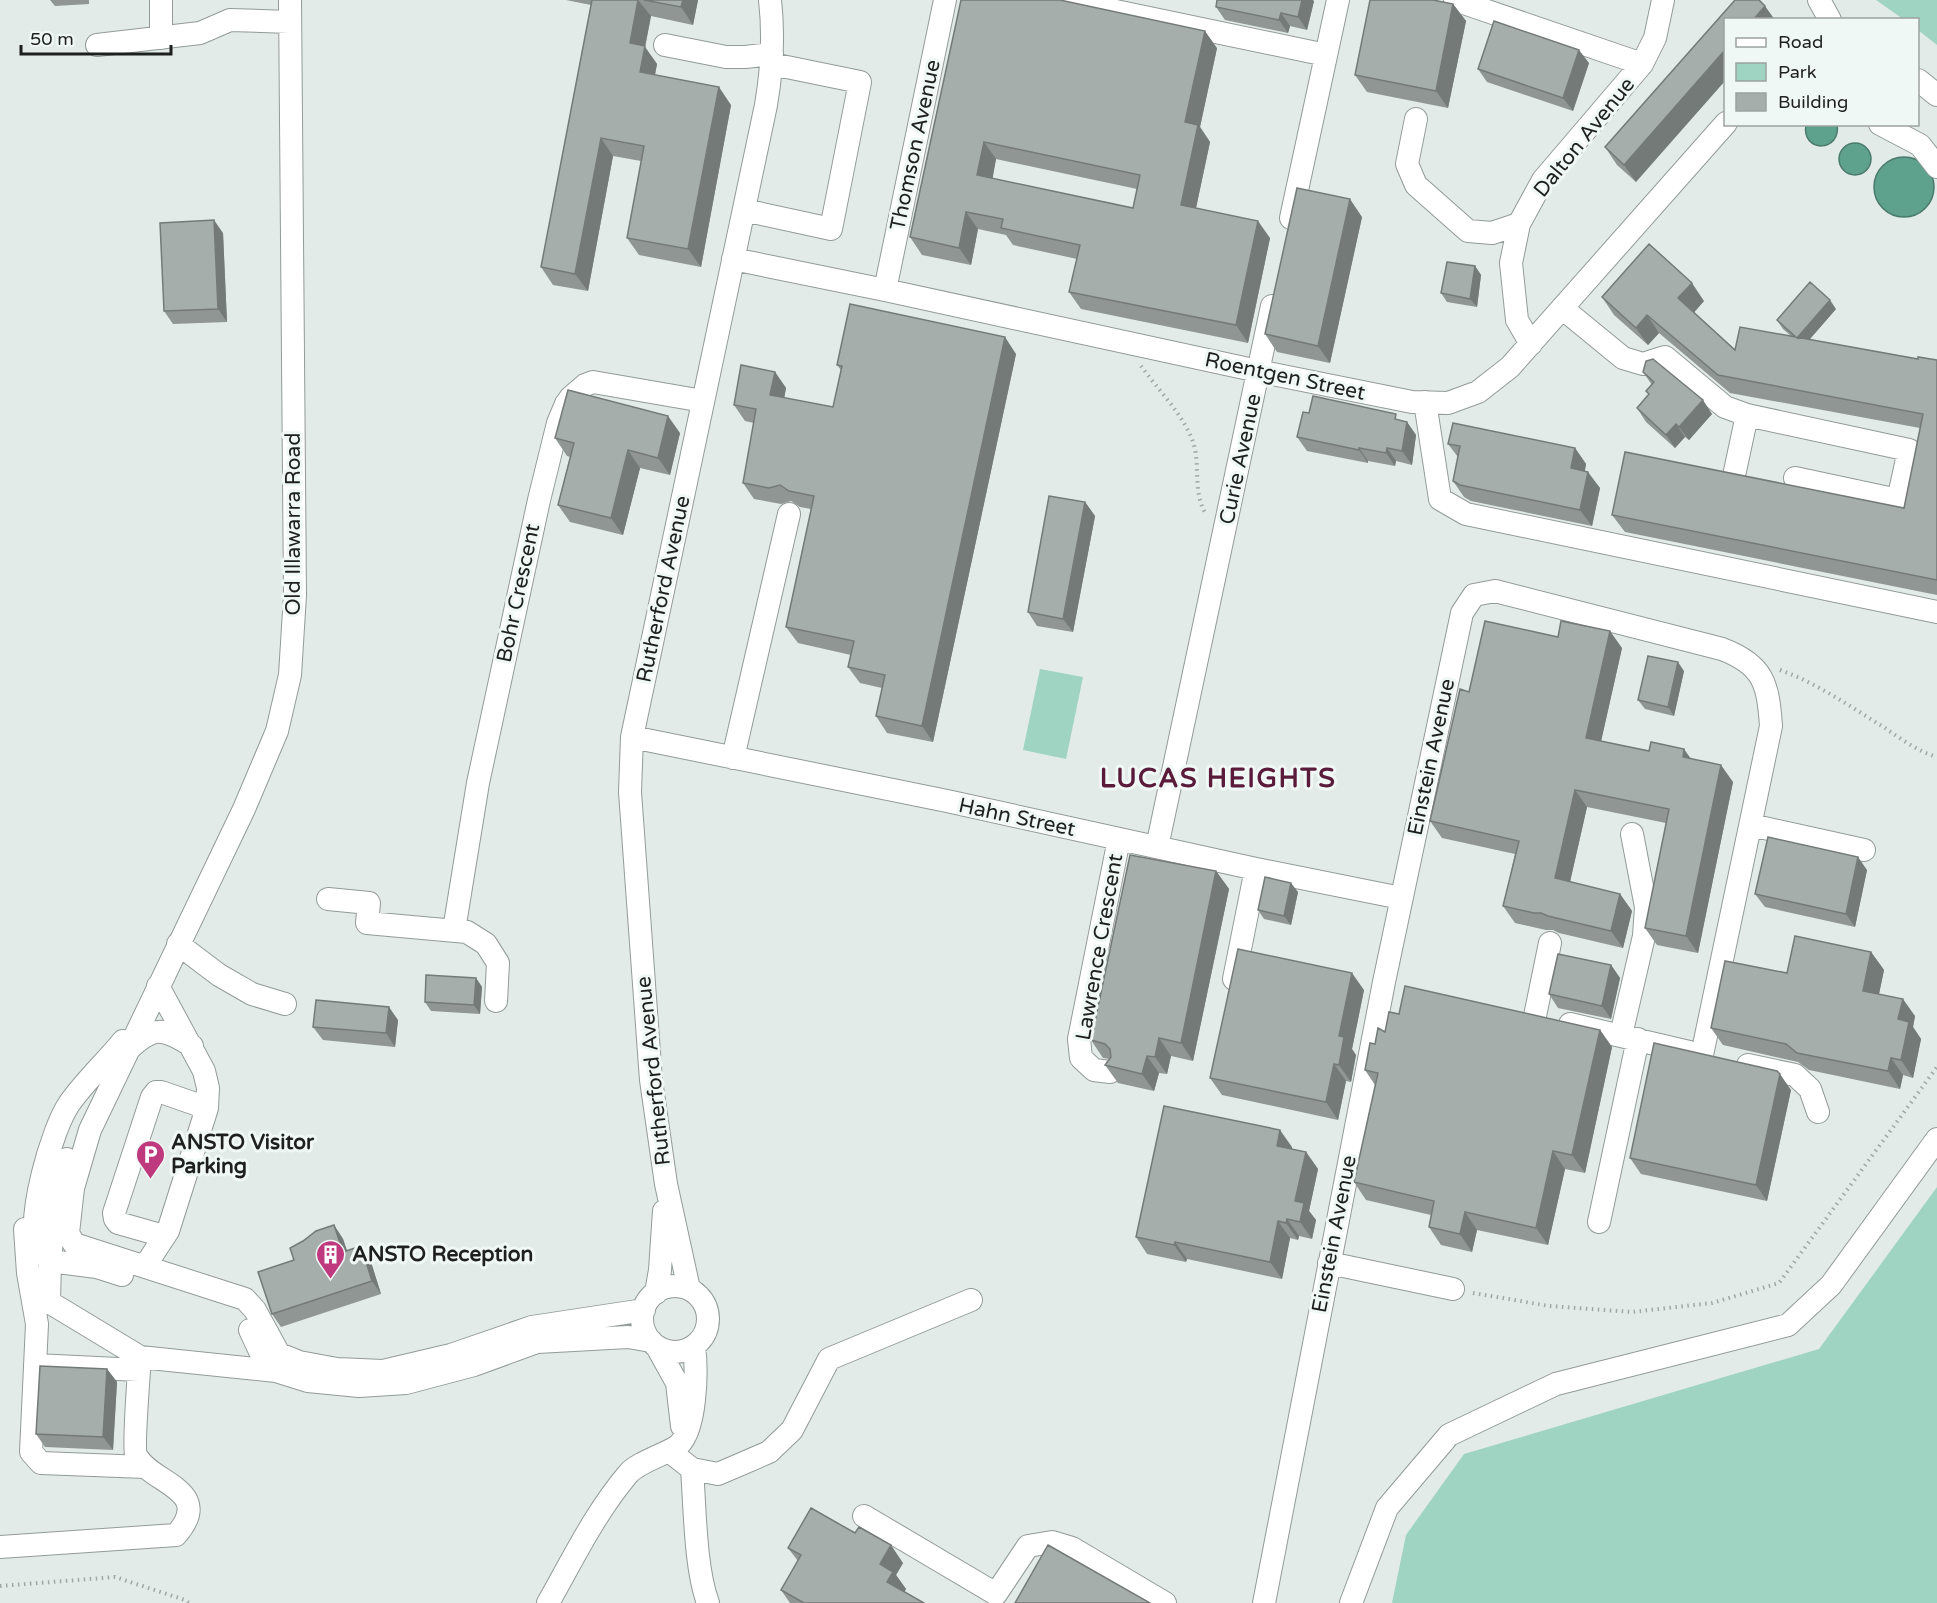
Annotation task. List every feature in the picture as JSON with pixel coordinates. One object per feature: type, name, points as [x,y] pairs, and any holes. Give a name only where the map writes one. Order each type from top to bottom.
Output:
[{"type":"lane","points":[[161,0],[161,38]]},
{"type":"lane","name":"Rutherford Avenue","points":[[689,1289],[666,1184],[651,1080],[630,792],[632,737],[766,105],[772,59],[770,0]]},
{"type":"lane","name":"Thomson Avenue","points":[[885,290],[945,0]]},
{"type":"lane","points":[[1063,0],[1125,6],[1326,56]]},
{"type":"lane","points":[[1286,242],[1338,0]]},
{"type":"lane","points":[[1455,0],[1642,64]]},
{"type":"lane","name":"Dalton Avenue","points":[[1531,344],[1517,320],[1512,274],[1511,263],[1519,224],[1544,180],[1642,64],[1654,38],[1663,0]]},
{"type":"lane","points":[[1818,0],[1829,18]]},
{"type":"lane","points":[[97,45],[200,33],[230,20],[290,11]]},
{"type":"lane","name":"Old Illawarra Road","points":[[143,1016],[244,809],[277,731],[290,675],[295,595],[290,11]]},
{"type":"lane","points":[[665,45],[726,57],[772,59],[860,82],[831,229],[744,210]]},
{"type":"lane","points":[[1919,82],[1937,95]]},
{"type":"lane","points":[[1416,119],[1407,164],[1416,185],[1468,231],[1492,233],[1519,224]]},
{"type":"lane","name":"Roentgen Street","points":[[733,259],[1258,371],[1412,402],[1448,403],[1478,392],[1510,367],[1724,124]]},
{"type":"lane","points":[[1884,126],[1920,145],[1937,167]]},
{"type":"lane","name":"Curie Avenue","points":[[1157,847],[1276,289]]},
{"type":"lane","points":[[1562,308],[1623,358],[1643,364],[1665,357],[1725,408],[1747,415],[1909,450],[1898,500],[1795,478]]},
{"type":"lane","name":"Bohr Crescent","points":[[454,930],[478,783],[490,726],[539,500],[558,423],[566,404],[577,390],[593,382],[703,401]]},
{"type":"lane","points":[[1425,402],[1440,499],[1466,514],[1937,612]]},
{"type":"lane","points":[[1735,471],[1747,415]]},
{"type":"lane","points":[[733,758],[789,514]]},
{"type":"lane","name":"Einstein Avenue","points":[[1264,1603],[1401,898],[1462,613],[1474,595],[1495,591],[1722,649],[1743,657],[1760,674],[1769,697],[1771,726],[1702,1055]]},
{"type":"lane","name":"Hahn Street","points":[[632,737],[1401,898]]},
{"type":"lane","points":[[1751,825],[1864,850]]},
{"type":"lane","points":[[1599,1222],[1630,1037],[1644,936],[1646,906],[1632,834]]},
{"type":"lane","name":"Lawrence Crescent","points":[[1110,1072],[1094,1070],[1081,1059],[1079,1039],[1119,839]]},
{"type":"lane","points":[[1230,1000],[1256,869]]},
{"type":"lane","points":[[328,899],[369,903],[367,923],[467,932],[486,944],[498,963],[496,1001]]},
{"type":"lane","points":[[1535,1016],[1550,943]]},
{"type":"lane","points":[[178,944],[219,975],[252,994],[285,1004]]},
{"type":"lane","points":[[1384,982],[1407,987]]},
{"type":"lane","points":[[145,1266],[168,1231],[207,1108],[208,1088],[204,1071],[192,1046],[158,986]]},
{"type":"lane","points":[[1512,1011],[1795,1075],[1810,1089],[1818,1112]]},
{"type":"lane","points":[[35,1365],[139,1363],[276,1371],[308,1381],[359,1386],[406,1383],[474,1365],[537,1342],[628,1338],[654,1344],[666,1351],[685,1351],[694,1346],[706,1331],[707,1311],[697,1294],[689,1289],[672,1287],[650,1301],[532,1327],[451,1355],[383,1371],[338,1369],[299,1362],[279,1354],[255,1310],[245,1299],[74,1244],[68,1233],[73,1188],[90,1130],[143,1016]]},
{"type":"lane","points":[[143,1016],[68,1106],[38,1160],[27,1190],[25,1229],[28,1273],[37,1324],[31,1452],[41,1463],[146,1467]]},
{"type":"lane","points":[[127,1050],[143,1036],[157,1032],[173,1034],[192,1046]]},
{"type":"lane","points":[[117,1072],[96,1095],[77,1126],[57,1187],[50,1261],[49,1302],[139,1363]]},
{"type":"lane","points":[[164,1236],[118,1223],[114,1213],[152,1097],[156,1092],[161,1092],[207,1108]]},
{"type":"lane","points":[[55,1132],[38,1193],[35,1229],[38,1247],[50,1261],[97,1267],[237,1312],[248,1324],[254,1342],[264,1360],[276,1371]]},
{"type":"lane","points":[[1351,1603],[1388,1508],[1449,1435],[1556,1384],[1788,1325],[1831,1285],[1937,1139]]},
{"type":"lane","name":"Rutherford Avenue","points":[[650,1301],[660,1270],[666,1184]]},
{"type":"lane","points":[[1329,1263],[1453,1289]]},
{"type":"lane","points":[[692,1469],[718,1474],[769,1452],[792,1430],[829,1359],[971,1300]]},
{"type":"lane","points":[[650,1301],[643,1321],[645,1332],[677,1383],[682,1417],[674,1448]]},
{"type":"lane","points":[[548,1603],[603,1507],[630,1471],[674,1448],[693,1416],[697,1366],[694,1346]]},
{"type":"lane","points":[[0,1547],[176,1535],[186,1524],[188,1504],[180,1491],[146,1467],[135,1453],[139,1363]]},
{"type":"lane","points":[[674,1448],[692,1469],[698,1549],[708,1603]]},
{"type":"lane","points":[[864,1516],[993,1599],[1028,1546],[1052,1542],[1072,1548],[1165,1603]]},
{"type":"path","points":[[1122,342],[1185,425],[1194,446],[1201,506],[1209,518],[1226,522]]},
{"type":"path","points":[[1773,668],[1794,675],[1844,702],[1896,735],[1937,757]]},
{"type":"path","points":[[1453,1289],[1550,1306],[1632,1312],[1712,1303],[1779,1283],[1937,1067]]},
{"type":"path","points":[[0,1586],[116,1577],[189,1603]]},
{"type":"green space","points":[[1876,0],[1937,0],[1937,45],[1919,31],[1919,18],[1902,18]]},
{"type":"green space","points":[[1040,669],[1083,677],[1066,759],[1023,750]]},
{"type":"green space","points":[[1937,1187],[1937,1603],[1392,1603],[1406,1535],[1464,1454],[1819,1349]]},
{"type":"shaded area","points":[[1806,126],[1837,126],[1834,140],[1822,146],[1809,141]]},
{"type":"shaded area","points":[[1855,143],[1866,148],[1871,159],[1866,170],[1855,175],[1844,170],[1839,159],[1844,148]]},
{"type":"shaded area","points":[[1898,157],[1910,157],[1921,162],[1929,170],[1934,187],[1932,199],[1921,212],[1910,217],[1898,217],[1887,212],[1879,204],[1874,193],[1874,181],[1879,170],[1887,162]]},
{"type":"building","points":[[592,0],[638,0],[630,43],[645,46],[640,72],[719,87],[688,249],[627,238],[644,146],[601,138],[575,274],[541,267]]},
{"type":"building","points":[[644,0],[683,0],[681,7]]},
{"type":"building","points":[[961,0],[1060,0],[1205,31],[1185,122],[1198,125],[1181,205],[1258,221],[1236,325],[1069,292],[1080,245],[1001,228],[1003,219],[966,212],[959,248],[910,237]],"holes":[[[984,142],[1140,175],[1133,208],[977,175]]]},
{"type":"building","points":[[1217,0],[1302,0],[1298,17],[1281,13],[1279,20],[1216,7]]},
{"type":"building","points":[[1370,0],[1433,0],[1453,4],[1436,91],[1355,75]]},
{"type":"building","points":[[1735,0],[1759,0],[1765,6],[1755,18],[1724,18],[1724,51],[1624,165],[1605,147]]},
{"type":"building","points":[[1494,21],[1579,50],[1563,98],[1478,69]]},
{"type":"building","points":[[1297,188],[1350,199],[1318,346],[1265,334]]},
{"type":"building","points":[[214,220],[218,309],[164,311],[160,223]]},
{"type":"building","points":[[1649,244],[1692,283],[1678,298],[1735,350],[1740,327],[1918,359],[1918,357],[1937,360],[1937,580],[1612,515],[1625,452],[1904,508],[1923,414],[1718,375],[1647,315],[1636,328],[1602,297]]},
{"type":"building","points":[[1447,262],[1475,266],[1470,299],[1441,293]]},
{"type":"building","points":[[1810,282],[1830,300],[1797,338],[1777,320]]},
{"type":"building","points":[[850,304],[1005,337],[922,726],[876,716],[885,675],[848,667],[854,641],[786,627],[814,496],[789,491],[780,485],[769,488],[743,483],[756,409],[734,405],[741,365],[775,372],[770,395],[833,407],[842,366],[837,365]]},
{"type":"building","points":[[1653,359],[1703,400],[1679,427],[1676,424],[1666,435],[1637,408],[1649,394],[1646,391],[1654,382],[1643,372],[1646,361]]},
{"type":"building","points":[[568,390],[668,416],[658,458],[628,450],[611,518],[558,505],[574,443],[555,438]]},
{"type":"building","points":[[1313,396],[1396,414],[1395,419],[1407,422],[1402,451],[1387,448],[1386,453],[1359,448],[1359,450],[1297,437],[1303,412],[1309,413]]},
{"type":"building","points":[[1453,423],[1575,448],[1571,468],[1588,472],[1580,510],[1460,485],[1453,481],[1460,446],[1448,444]]},
{"type":"building","points":[[1049,496],[1085,502],[1063,619],[1028,612]]},
{"type":"building","points":[[1485,621],[1558,637],[1561,621],[1610,631],[1586,738],[1649,751],[1651,742],[1684,749],[1683,757],[1721,765],[1686,936],[1645,928],[1669,809],[1575,790],[1555,878],[1620,894],[1611,931],[1503,906],[1519,841],[1430,821],[1460,689],[1469,692]]},
{"type":"building","points":[[1648,656],[1678,662],[1668,707],[1638,700]]},
{"type":"building","points":[[1768,837],[1858,857],[1846,914],[1755,894]]},
{"type":"building","points":[[1130,855],[1216,871],[1181,1043],[1159,1038],[1155,1057],[1147,1056],[1142,1074],[1105,1065],[1111,1057],[1110,1049],[1105,1044],[1091,1040]]},
{"type":"building","points":[[1265,877],[1291,883],[1284,916],[1258,910]]},
{"type":"building","points":[[1795,936],[1871,952],[1863,991],[1903,999],[1898,1019],[1909,1022],[1901,1060],[1891,1058],[1888,1071],[1797,1053],[1786,1044],[1711,1028],[1725,961],[1787,973]]},
{"type":"building","points":[[1238,949],[1352,973],[1339,1036],[1344,1037],[1339,1065],[1334,1064],[1326,1102],[1210,1078]]},
{"type":"building","points":[[1558,954],[1611,965],[1602,1006],[1549,994]]},
{"type":"building","points":[[426,975],[476,978],[474,1005],[425,1002]]},
{"type":"building","points":[[1405,986],[1600,1030],[1572,1155],[1553,1151],[1536,1228],[1465,1212],[1460,1234],[1429,1227],[1434,1201],[1354,1182],[1378,1073],[1365,1070],[1370,1043],[1375,1044],[1378,1028],[1385,1032],[1389,1012],[1399,1014]]},
{"type":"building","points":[[316,1000],[389,1007],[386,1033],[313,1027]]},
{"type":"building","points":[[1654,1043],[1777,1071],[1780,1074],[1756,1185],[1630,1158]]},
{"type":"building","points":[[1164,1106],[1280,1130],[1277,1146],[1306,1152],[1295,1201],[1304,1203],[1300,1222],[1287,1219],[1286,1223],[1278,1221],[1270,1262],[1175,1242],[1174,1245],[1136,1237]]},
{"type":"building","name":"ANSTO Reception","points":[[334,1225],[343,1252],[361,1246],[372,1281],[272,1314],[258,1272],[294,1260],[290,1248],[316,1231]]},
{"type":"building","points":[[40,1366],[107,1369],[103,1437],[36,1434]]},
{"type":"building","points":[[811,1508],[855,1533],[859,1527],[891,1545],[880,1564],[893,1572],[887,1582],[924,1603],[804,1603],[781,1590],[801,1555],[788,1548]]},
{"type":"building","points":[[1048,1545],[1150,1603],[1015,1603]]},
{"type":"place","name":"ANSTO Visitor Parking","points":[[150,1180]]},
{"type":"place","name":"ANSTO Reception","points":[[331,1280]]},
{"type":"district","name":"LUCAS HEIGHTS","points":[[1218,778]]}]
